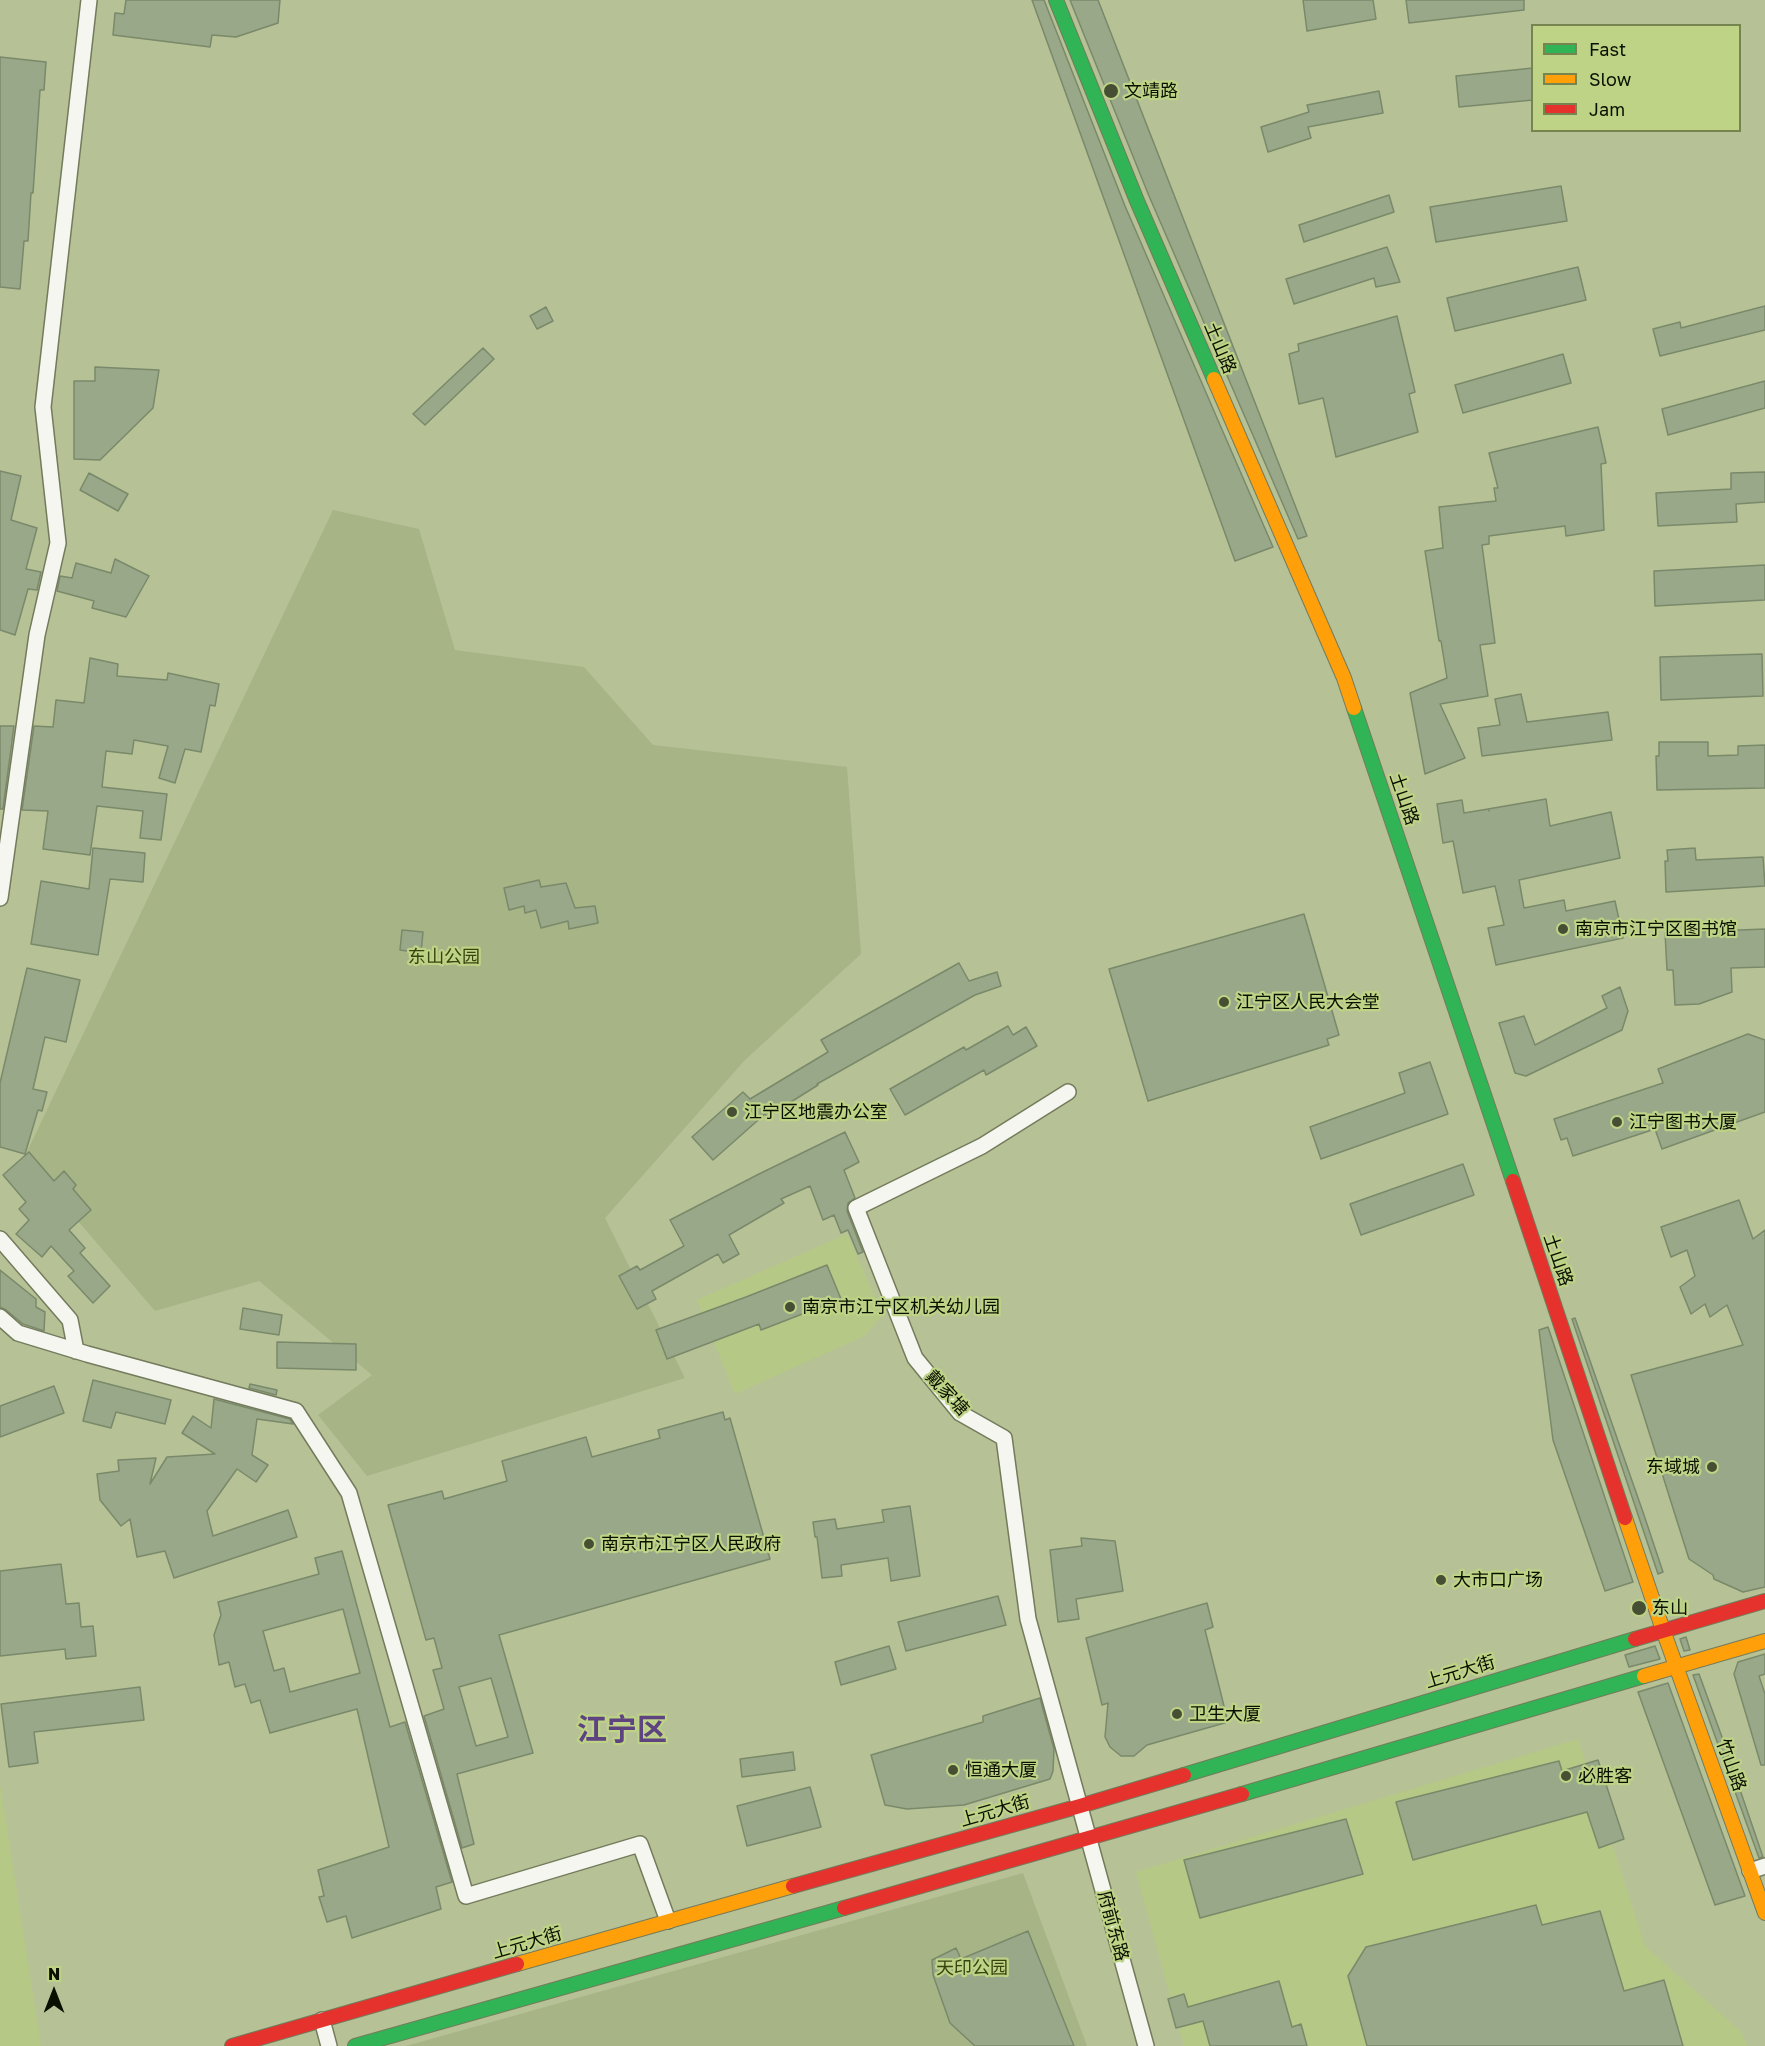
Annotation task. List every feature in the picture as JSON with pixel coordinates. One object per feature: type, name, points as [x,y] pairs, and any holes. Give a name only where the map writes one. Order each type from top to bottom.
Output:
[{"type":"main road","name":"土山路","points":[[1056,0],[1137,201],[1344,678],[1663,1630]]},
{"type":"main road","name":"上元大街","points":[[232,2046],[1080,1806],[1765,1601]]},
{"type":"main road","name":"竹山路","points":[[1663,1630],[1765,1913]]},
{"type":"main road","points":[[355,2046],[1089,1839],[1765,1641]]},
{"type":"street","points":[[0,898],[37,634],[58,543],[43,407],[89,0]]},
{"type":"street","name":"戴家塘","points":[[1068,1092],[982,1146],[856,1208],[915,1358],[960,1413],[1004,1438],[1028,1618],[1080,1806]]},
{"type":"street","points":[[0,1239],[70,1320],[76,1351]]},
{"type":"street","points":[[0,1317],[18,1333],[296,1411],[349,1493],[466,1896],[640,1844],[668,1921]]},
{"type":"street","name":"府前东路","points":[[1080,1806],[1146,2046]]},
{"type":"street","points":[[1750,1870],[1765,1866]]},
{"type":"street","points":[[322,2020],[329,2046]]},
{"type":"shaded area","name":"南京市江宁区机关幼儿园","points":[[847,1234],[883,1315],[864,1336],[735,1394],[697,1300]]},
{"type":"shaded area","points":[[1578,1739],[1645,1946],[1742,2033],[1747,2046],[1184,2046],[1136,1872]]},
{"type":"shaded area","points":[[0,1784],[41,2046],[0,2046]]},
{"type":"green space","name":"东山公园","points":[[333,510],[419,529],[455,650],[584,667],[653,745],[847,767],[861,954],[745,1060],[605,1218],[685,1378],[367,1476],[318,1415],[372,1375],[259,1281],[155,1311],[24,1158]]},
{"type":"green space","name":"天印公园","points":[[1023,1873],[1087,2046],[406,2046]]},
{"type":"building","points":[[126,0],[280,0],[278,23],[236,37],[212,35],[210,47],[113,35],[115,13],[124,14]]},
{"type":"building","points":[[1032,0],[1044,0],[1125,206],[1273,547],[1235,561]]},
{"type":"building","points":[[1070,0],[1098,0],[1307,536],[1298,539],[1149,196]]},
{"type":"building","points":[[1303,0],[1373,0],[1376,19],[1307,31]]},
{"type":"building","points":[[1406,0],[1524,0],[1524,10],[1409,23]]},
{"type":"building","points":[[0,57],[46,62],[44,90],[40,90],[33,193],[31,193],[28,241],[24,241],[20,289],[0,287]]},
{"type":"building","points":[[1531,68],[1531,100],[1459,107],[1456,76]]},
{"type":"building","points":[[1379,91],[1383,113],[1308,127],[1311,138],[1268,152],[1261,127],[1309,112],[1307,105]]},
{"type":"building","points":[[1561,186],[1567,221],[1436,242],[1430,207]]},
{"type":"building","points":[[1389,195],[1394,212],[1304,242],[1299,225]]},
{"type":"building","points":[[1387,247],[1400,282],[1376,287],[1374,278],[1294,304],[1286,279]]},
{"type":"building","points":[[1578,267],[1586,300],[1455,331],[1447,298]]},
{"type":"building","points":[[1765,306],[1765,330],[1660,356],[1653,329],[1680,322],[1681,328]]},
{"type":"building","points":[[546,307],[553,321],[537,329],[530,316]]},
{"type":"building","points":[[1397,316],[1415,392],[1409,394],[1418,432],[1336,457],[1323,398],[1299,404],[1289,354],[1299,351],[1298,344]]},
{"type":"building","points":[[483,348],[494,359],[425,425],[413,414]]},
{"type":"building","points":[[1563,354],[1571,383],[1463,413],[1455,385]]},
{"type":"building","points":[[95,367],[159,370],[153,408],[100,460],[74,459],[74,381],[95,381]]},
{"type":"building","points":[[1765,381],[1765,408],[1668,435],[1662,409]]},
{"type":"building","points":[[1598,427],[1606,463],[1601,464],[1604,530],[1566,536],[1565,526],[1489,536],[1489,544],[1482,545],[1495,643],[1480,645],[1488,696],[1440,704],[1465,758],[1425,774],[1410,693],[1447,678],[1425,551],[1443,548],[1439,507],[1496,501],[1494,488],[1498,488],[1489,453]]},
{"type":"building","points":[[0,471],[21,476],[11,520],[37,528],[26,569],[41,572],[37,590],[28,589],[15,635],[0,630]]},
{"type":"building","points":[[1765,472],[1765,502],[1736,504],[1737,522],[1658,526],[1656,493],[1731,489],[1731,473]]},
{"type":"building","points":[[89,473],[128,494],[118,511],[80,490]]},
{"type":"building","points":[[115,559],[149,576],[126,617],[92,608],[94,601],[57,591],[60,576],[72,578],[76,563],[111,573]]},
{"type":"building","points":[[1765,565],[1765,600],[1655,606],[1654,571]]},
{"type":"building","points":[[1762,654],[1763,696],[1661,700],[1660,657]]},
{"type":"building","points":[[90,658],[118,664],[117,676],[167,680],[168,673],[219,684],[215,706],[210,705],[201,752],[185,749],[175,783],[159,778],[168,746],[134,740],[132,754],[106,751],[102,787],[167,794],[161,840],[140,838],[143,811],[97,806],[90,855],[43,849],[48,811],[22,810],[34,726],[53,727],[56,700],[84,703]]},
{"type":"building","points":[[1521,694],[1527,722],[1608,712],[1612,740],[1482,756],[1478,728],[1500,725],[1495,699]]},
{"type":"building","points":[[0,726],[14,726],[3,809],[0,809]]},
{"type":"building","points":[[1659,742],[1708,742],[1708,756],[1738,755],[1738,746],[1765,745],[1765,788],[1657,790],[1656,756],[1659,756]]},
{"type":"building","points":[[1546,799],[1550,826],[1611,812],[1620,858],[1519,880],[1524,908],[1564,900],[1566,911],[1615,901],[1623,938],[1496,965],[1488,928],[1504,925],[1495,886],[1463,893],[1453,841],[1443,843],[1437,804],[1462,800],[1464,813]]},
{"type":"building","points":[[93,848],[145,853],[143,882],[110,879],[98,955],[31,944],[41,881],[89,889]]},
{"type":"building","points":[[1695,848],[1696,860],[1763,857],[1765,886],[1666,892],[1667,850]]},
{"type":"building","points":[[539,880],[541,887],[566,883],[575,908],[595,906],[598,923],[569,929],[568,921],[541,928],[536,910],[525,913],[524,906],[509,910],[504,888]]},
{"type":"building","name":"江宁区人民大会堂","points":[[1304,914],[1339,1035],[1327,1039],[1329,1045],[1148,1101],[1109,969]]},
{"type":"building","points":[[1765,929],[1765,967],[1731,968],[1732,992],[1699,1004],[1675,1005],[1673,970],[1667,970],[1665,933]]},
{"type":"building","points":[[402,930],[423,932],[421,953],[400,950]]},
{"type":"building","points":[[959,963],[969,981],[997,972],[1001,986],[975,995],[817,1084],[767,1117],[765,1114],[713,1160],[692,1137],[743,1092],[750,1099],[828,1052],[821,1040]]},
{"type":"building","points":[[27,968],[80,980],[66,1042],[45,1037],[33,1089],[47,1092],[42,1111],[38,1110],[25,1154],[0,1147],[0,1083]]},
{"type":"building","points":[[1620,987],[1628,1011],[1622,1030],[1526,1076],[1515,1073],[1499,1023],[1524,1016],[1535,1045],[1607,1008],[1602,996]]},
{"type":"building","points":[[1008,1026],[1013,1035],[1026,1027],[1037,1046],[986,1075],[984,1070],[905,1115],[890,1089],[964,1047],[966,1050]]},
{"type":"building","points":[[1748,1034],[1765,1040],[1765,1112],[1662,1149],[1655,1129],[1573,1156],[1567,1138],[1561,1140],[1554,1119],[1663,1083],[1658,1069]]},
{"type":"building","points":[[1430,1062],[1448,1114],[1321,1159],[1310,1127],[1405,1093],[1399,1073]]},
{"type":"building","points":[[845,1132],[859,1162],[844,1170],[855,1198],[848,1203],[847,1211],[863,1252],[858,1254],[848,1230],[841,1233],[834,1215],[823,1220],[810,1186],[781,1199],[784,1203],[729,1235],[739,1254],[723,1263],[718,1254],[652,1291],[656,1299],[637,1309],[619,1276],[637,1266],[640,1270],[684,1246],[670,1220]]},
{"type":"building","points":[[29,1152],[54,1181],[64,1171],[76,1185],[73,1189],[91,1210],[69,1230],[85,1248],[80,1253],[110,1286],[93,1303],[68,1276],[74,1271],[51,1246],[42,1257],[16,1234],[29,1220],[19,1209],[26,1202],[3,1175]]},
{"type":"building","points":[[1463,1164],[1474,1195],[1361,1235],[1350,1204]]},
{"type":"building","name":"东域城","points":[[1739,1200],[1753,1239],[1765,1230],[1765,1587],[1743,1592],[1714,1579],[1713,1575],[1689,1559],[1631,1375],[1743,1345],[1727,1305],[1710,1317],[1705,1304],[1691,1314],[1680,1287],[1695,1276],[1687,1250],[1671,1257],[1661,1227]]},
{"type":"building","points":[[827,1265],[841,1299],[761,1330],[759,1324],[667,1359],[656,1330]]},
{"type":"building","points":[[0,1270],[36,1299],[36,1307],[45,1312],[44,1331],[23,1324],[0,1307]]},
{"type":"building","points":[[243,1308],[282,1315],[279,1335],[240,1329]]},
{"type":"building","points":[[1575,1318],[1663,1572],[1658,1574],[1572,1319]]},
{"type":"building","points":[[1548,1327],[1633,1582],[1605,1591],[1553,1440],[1539,1330]]},
{"type":"building","points":[[277,1342],[356,1344],[356,1370],[277,1368]]},
{"type":"building","points":[[93,1380],[171,1400],[165,1424],[116,1412],[111,1428],[83,1421]]},
{"type":"building","points":[[250,1384],[277,1390],[276,1395],[249,1388]]},
{"type":"building","points":[[54,1386],[64,1413],[0,1437],[0,1406]]},
{"type":"building","points":[[214,1399],[290,1419],[293,1424],[257,1419],[252,1455],[268,1465],[256,1482],[237,1469],[207,1511],[213,1536],[288,1510],[297,1537],[174,1578],[165,1551],[137,1557],[130,1519],[121,1526],[100,1500],[97,1474],[119,1471],[118,1460],[156,1458],[150,1484],[167,1457],[215,1454],[182,1433],[193,1416],[211,1428]]},
{"type":"building","points":[[723,1412],[725,1420],[730,1418],[770,1559],[499,1635],[533,1753],[457,1774],[474,1844],[462,1848],[424,1716],[444,1709],[433,1670],[442,1668],[434,1638],[426,1640],[388,1505],[442,1491],[444,1499],[507,1481],[502,1461],[586,1437],[592,1457],[660,1438],[658,1430]],"holes":[[[491,1678],[508,1737],[476,1746],[459,1687]]]},
{"type":"building","points":[[910,1506],[920,1576],[891,1581],[888,1558],[841,1565],[842,1576],[822,1578],[813,1522],[835,1519],[837,1529],[884,1522],[882,1510]]},
{"type":"building","points":[[1081,1538],[1115,1541],[1123,1591],[1076,1599],[1079,1619],[1058,1622],[1050,1550],[1082,1546]]},
{"type":"building","points":[[342,1551],[390,1727],[405,1722],[452,1882],[436,1887],[441,1909],[352,1938],[346,1916],[327,1922],[319,1897],[324,1896],[318,1870],[389,1847],[357,1709],[270,1733],[260,1700],[251,1703],[245,1684],[235,1687],[229,1662],[219,1665],[214,1635],[221,1615],[218,1602],[319,1574],[315,1558]],"holes":[[[343,1609],[360,1673],[290,1692],[284,1668],[274,1671],[263,1631]]]},
{"type":"building","points":[[61,1564],[66,1604],[79,1603],[81,1627],[93,1626],[96,1656],[66,1659],[65,1649],[0,1656],[0,1571]]},
{"type":"building","points":[[998,1596],[1006,1625],[906,1651],[898,1622]]},
{"type":"building","points":[[1207,1603],[1213,1627],[1205,1630],[1228,1722],[1147,1745],[1134,1756],[1121,1756],[1110,1747],[1105,1737],[1108,1703],[1102,1705],[1086,1638]]},
{"type":"building","points":[[1686,1637],[1690,1650],[1684,1651],[1680,1639]]},
{"type":"building","points":[[889,1646],[896,1669],[841,1685],[835,1662]]},
{"type":"building","points":[[1655,1646],[1660,1659],[1629,1667],[1625,1655]]},
{"type":"building","points":[[1765,1654],[1765,1674],[1759,1676],[1765,1694],[1765,1765],[1761,1765],[1734,1674],[1738,1662]]},
{"type":"building","points":[[1699,1674],[1763,1857],[1759,1858],[1693,1675]]},
{"type":"building","points":[[1668,1683],[1745,1896],[1715,1905],[1638,1692]]},
{"type":"building","points":[[140,1687],[144,1720],[34,1732],[38,1763],[9,1767],[1,1704]]},
{"type":"building","name":"恒通大厦","points":[[1040,1698],[1054,1749],[1053,1771],[1050,1779],[964,1805],[907,1809],[885,1805],[871,1755],[983,1722],[983,1716]]},
{"type":"building","points":[[793,1752],[795,1770],[742,1777],[740,1759]]},
{"type":"building","points":[[1598,1760],[1624,1839],[1599,1848],[1587,1812],[1413,1860],[1396,1802],[1559,1761],[1562,1771]]},
{"type":"building","points":[[810,1787],[821,1827],[747,1846],[737,1806]]},
{"type":"building","points":[[1346,1819],[1363,1874],[1200,1918],[1184,1860]]},
{"type":"building","points":[[1536,1905],[1542,1925],[1600,1911],[1624,1991],[1664,1980],[1683,2046],[1367,2046],[1348,1976],[1366,1947]]},
{"type":"building","points":[[1028,1931],[1074,2046],[975,2046],[950,2023],[933,1975],[932,1960],[956,1948],[961,1959]]},
{"type":"building","points":[[1279,1981],[1292,2027],[1301,2024],[1307,2046],[1210,2046],[1203,2021],[1176,2028],[1168,1999],[1184,1994],[1188,2007]]},
{"type":"traffic: fast","points":[[1056,0],[1137,201],[1214,379]]},
{"type":"traffic: fast","points":[[1354,708],[1513,1181]]},
{"type":"traffic: fast","points":[[1184,1775],[1635,1639]]},
{"type":"traffic: fast","points":[[1242,1794],[1644,1676]]},
{"type":"traffic: fast","points":[[355,2046],[844,1908]]},
{"type":"traffic: slow","points":[[1214,379],[1344,678],[1354,708]]},
{"type":"traffic: slow","points":[[1625,1518],[1765,1913]]},
{"type":"traffic: slow","points":[[1644,1676],[1765,1641]]},
{"type":"traffic: slow","points":[[517,1964],[793,1886]]},
{"type":"traffic: jam","points":[[1513,1181],[1625,1518]]},
{"type":"traffic: jam","points":[[1635,1639],[1765,1601]]},
{"type":"traffic: jam","points":[[793,1886],[1184,1775]]},
{"type":"traffic: jam","points":[[844,1908],[1242,1794]]},
{"type":"traffic: jam","points":[[232,2046],[517,1964]]},
{"type":"place","name":"文靖路","points":[[1111,91]]},
{"type":"place","name":"南京市江宁区图书馆","points":[[1563,929]]},
{"type":"place","name":"江宁区人民大会堂","points":[[1224,1002]]},
{"type":"place","name":"江宁区地震办公室","points":[[732,1112]]},
{"type":"place","name":"江宁图书大厦","points":[[1617,1122]]},
{"type":"place","name":"南京市江宁区机关幼儿园","points":[[790,1307]]},
{"type":"place","name":"东域城","points":[[1712,1467]]},
{"type":"place","name":"南京市江宁区人民政府","points":[[589,1544]]},
{"type":"place","name":"大市口广场","points":[[1441,1580]]},
{"type":"place","name":"东山","points":[[1639,1608]]},
{"type":"place","name":"卫生大厦","points":[[1177,1714]]},
{"type":"place","name":"恒通大厦","points":[[953,1770]]},
{"type":"place","name":"必胜客","points":[[1566,1776]]},
{"type":"district","name":"江宁区","points":[[622,1730]]}]
